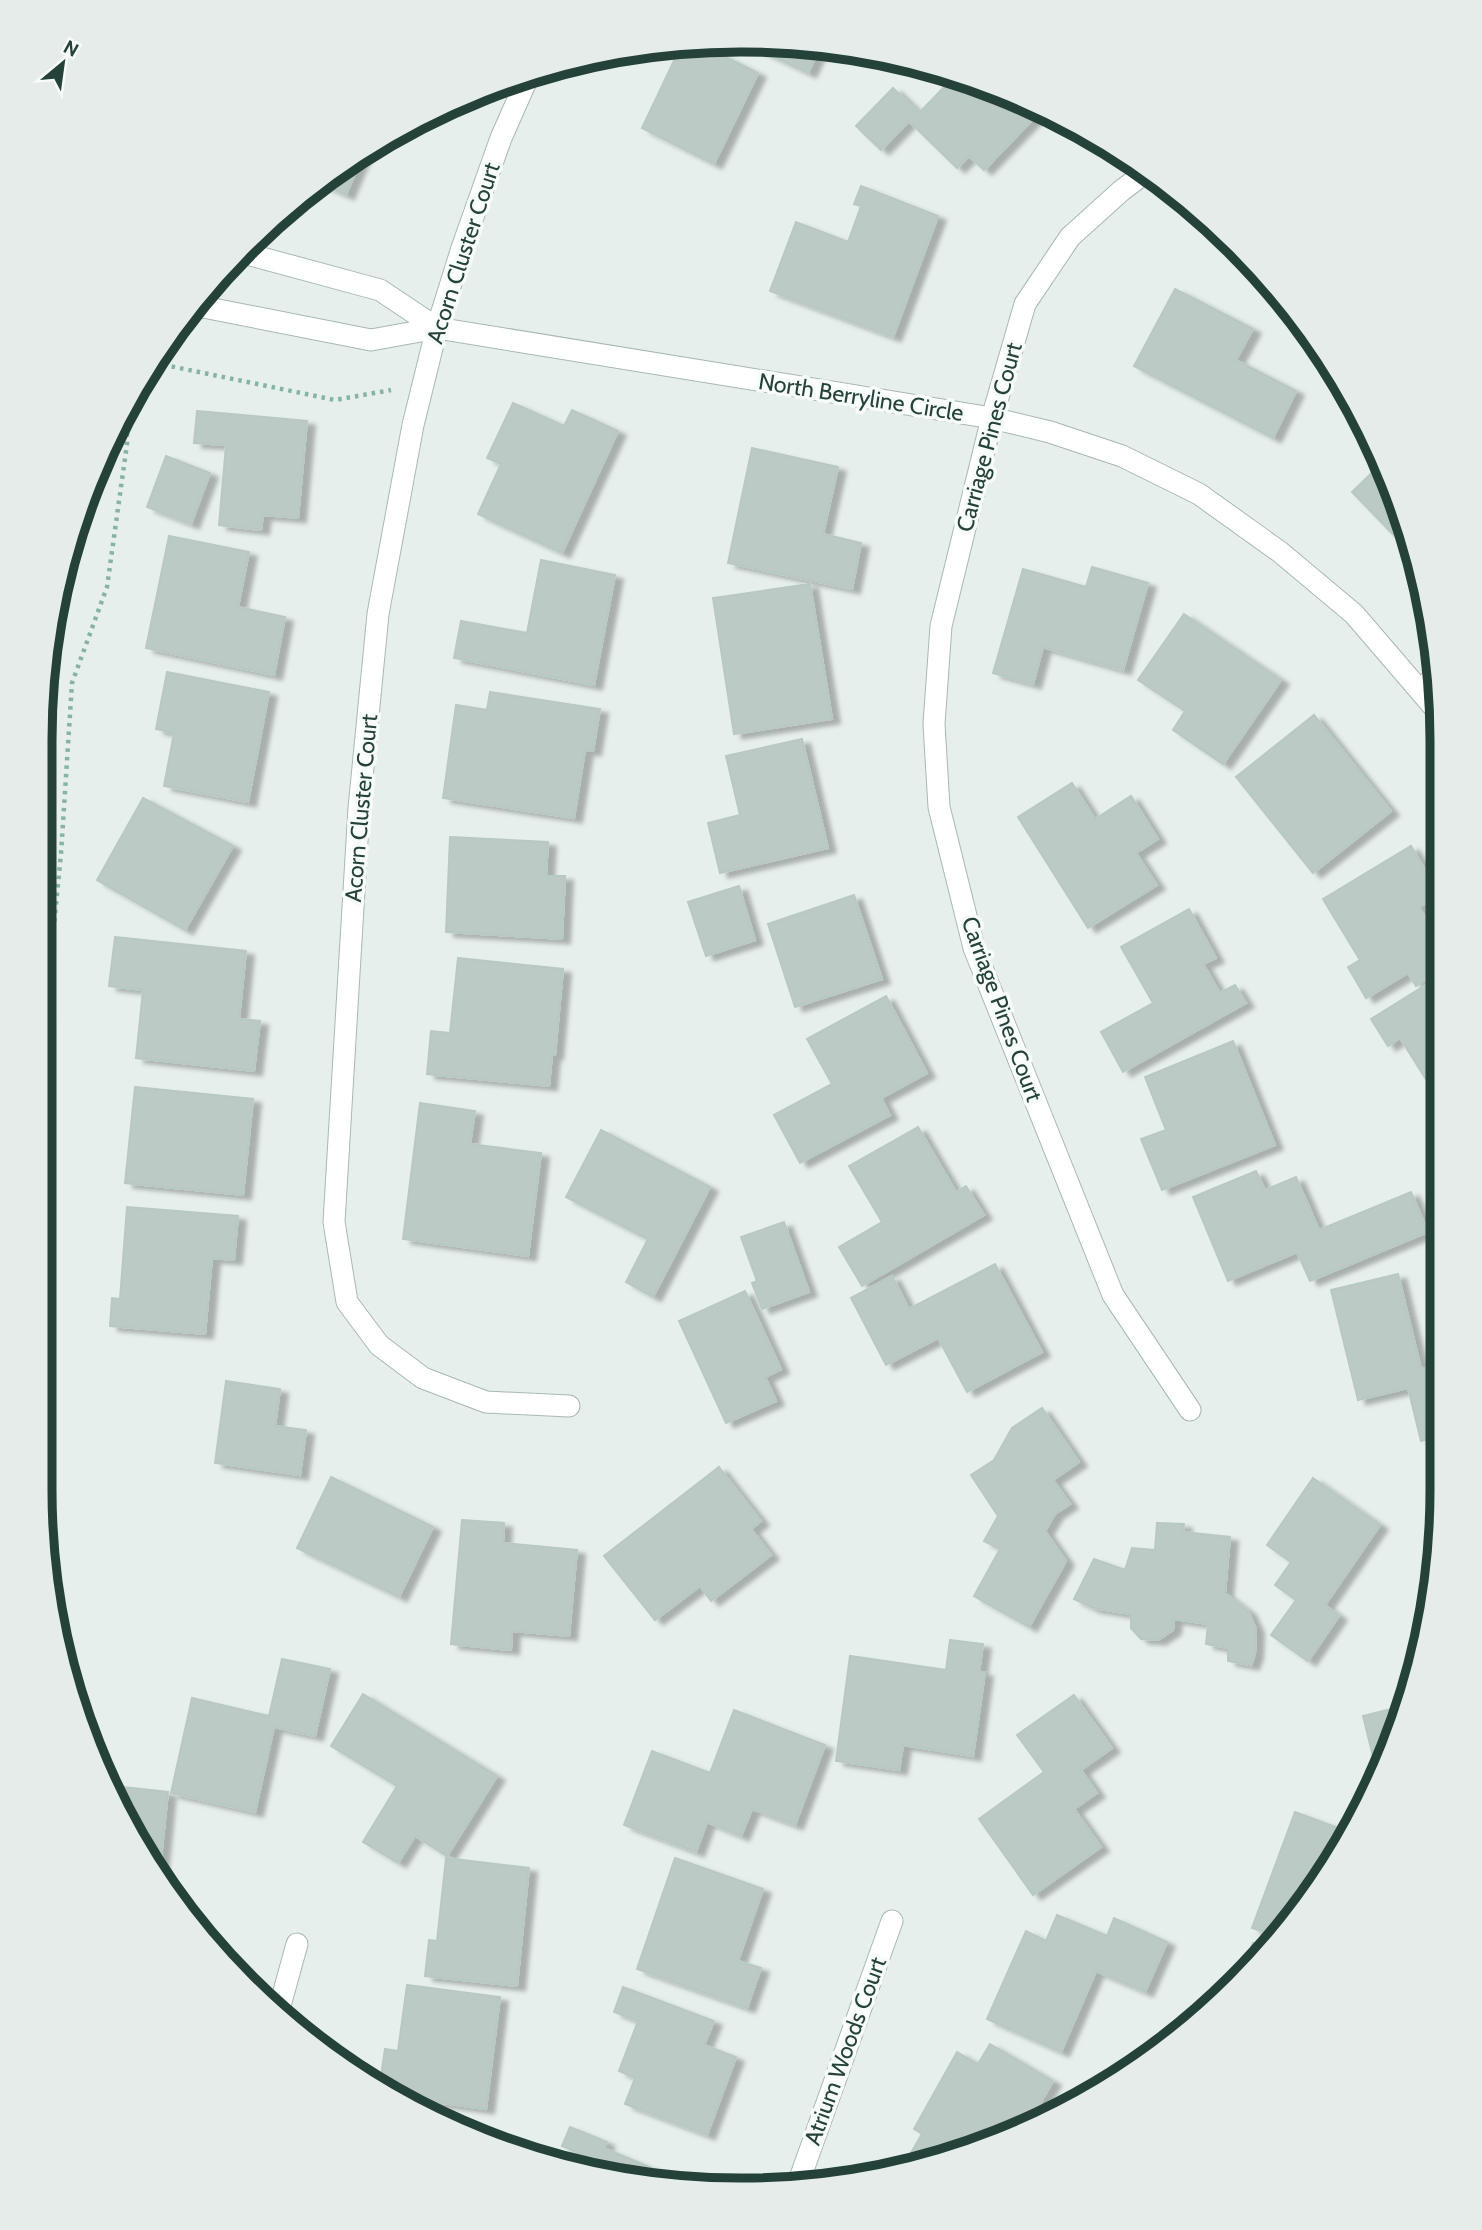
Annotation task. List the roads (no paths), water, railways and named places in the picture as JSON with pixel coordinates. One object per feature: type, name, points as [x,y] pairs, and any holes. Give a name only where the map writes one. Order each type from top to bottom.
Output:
[{"type":"street","name":"Acorn Cluster Court","points":[[523,88],[501,138],[437,328],[413,425],[378,614],[359,808],[334,1222],[347,1302],[379,1345],[423,1378],[486,1402],[569,1406]]},
{"type":"street","name":"Carriage Pines Court","points":[[1137,179],[1070,237],[1025,304],[992,418],[941,625],[934,724],[939,807],[974,948],[1113,1296],[1190,1410]]},
{"type":"street","name":"North Berryline Circle","points":[[253,255],[380,290],[437,328]]},
{"type":"street","name":"North Berryline Circle","points":[[206,308],[371,340],[437,328],[992,418],[1050,432],[1122,456],[1199,494],[1280,552],[1354,614],[1427,682]]},
{"type":"street","name":"Atrium Woods Court","points":[[801,2175],[892,1921]]},
{"type":"street","points":[[281,2002],[297,1944]]}]
